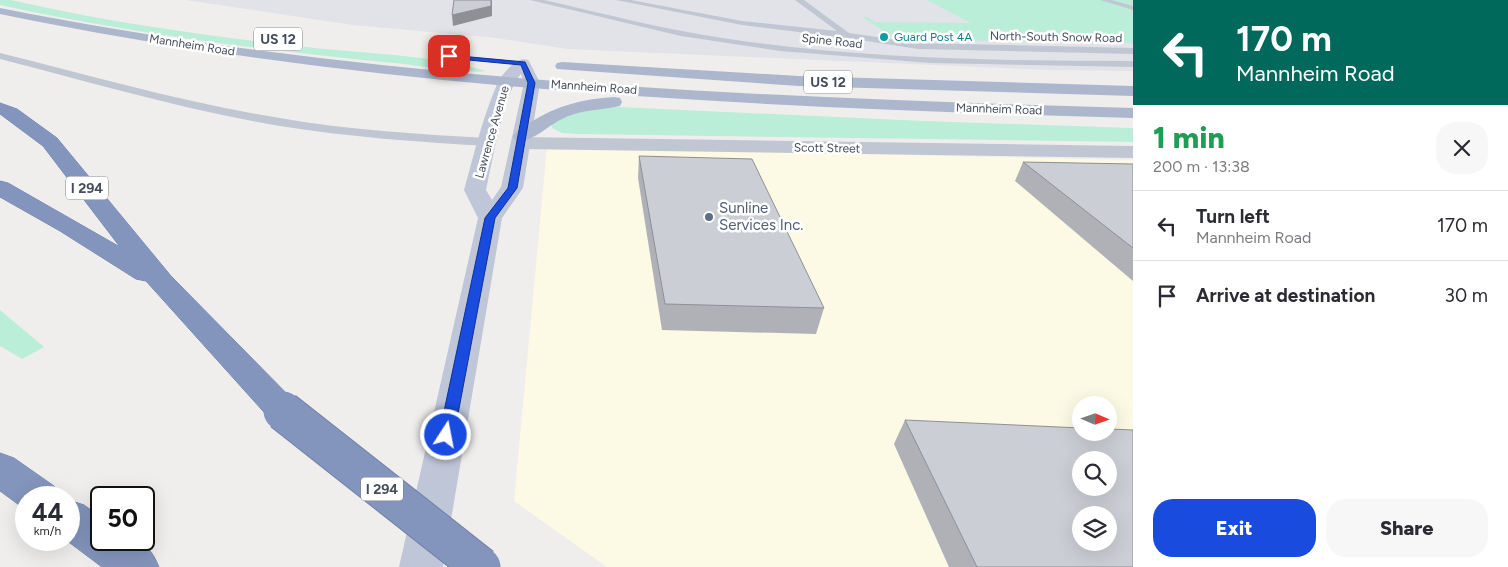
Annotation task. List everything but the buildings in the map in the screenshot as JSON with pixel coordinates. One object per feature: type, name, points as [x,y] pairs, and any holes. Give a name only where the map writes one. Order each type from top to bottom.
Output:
[{"type":"highway","name":"I 294","points":[[0,108],[11,113],[50,142],[161,282],[283,411],[481,567]]},
{"type":"highway","name":"I 294","points":[[0,188],[161,282]]},
{"type":"highway","points":[[0,469],[23,486]]},
{"type":"highway","points":[[80,526],[124,558]]},
{"type":"main road","name":"Mannheim Road","points":[[0,11],[209,48],[354,66],[506,81],[839,103],[1133,113]]},
{"type":"main road","name":"Mannheim Road","points":[[503,62],[798,81],[1133,91]]},
{"type":"main road","name":"Lawrence Avenue","points":[[421,567],[490,218],[512,188],[522,140],[532,83],[523,64],[506,81],[487,142],[475,190],[490,218]]},
{"type":"main road","points":[[522,140],[560,111],[584,104],[637,101],[747,106],[839,103]]},
{"type":"street","name":"Scott Street","points":[[522,140],[1133,152]]},
{"type":"lane","name":"Spine Road","points":[[534,0],[728,41],[841,55],[967,62],[1133,64]]},
{"type":"lane","name":"North-South Snow Road","points":[[620,0],[742,23],[846,35],[890,43],[981,48],[1133,50]]},
{"type":"lane","points":[[799,0],[846,35]]},
{"type":"lane","points":[[1104,0],[1133,0]]},
{"type":"lane","points":[[1104,0],[1133,8]]},
{"type":"lane","points":[[0,56],[208,109],[282,122],[389,134],[487,142]]},
{"type":"shaded area","points":[[185,0],[1133,0],[1133,71],[1046,70],[567,49],[496,38],[353,25]]},
{"type":"shaded area","points":[[547,147],[1133,160],[1133,567],[607,567],[514,501]]},
{"type":"green space","points":[[0,0],[11,0],[120,22],[194,33],[306,47],[420,58],[464,65],[486,71],[446,69],[302,53],[150,33],[0,5]]},
{"type":"green space","points":[[927,0],[1133,0],[1133,43],[925,40],[887,33],[862,17],[867,17],[875,22],[971,23]]},
{"type":"green space","points":[[619,107],[924,121],[1133,128],[1133,142],[578,134],[562,133],[552,128],[551,124],[576,111],[591,108]]},
{"type":"green space","points":[[0,310],[44,347],[22,359],[0,346]]},
{"type":"place","name":"Guard Post 4A","points":[[884,37]]},
{"type":"place","name":"Sunline Services Inc.","points":[[709,217]]},
{"type":"route","points":[[446,435],[490,218],[512,188],[532,83],[523,64],[449,56]]}]
